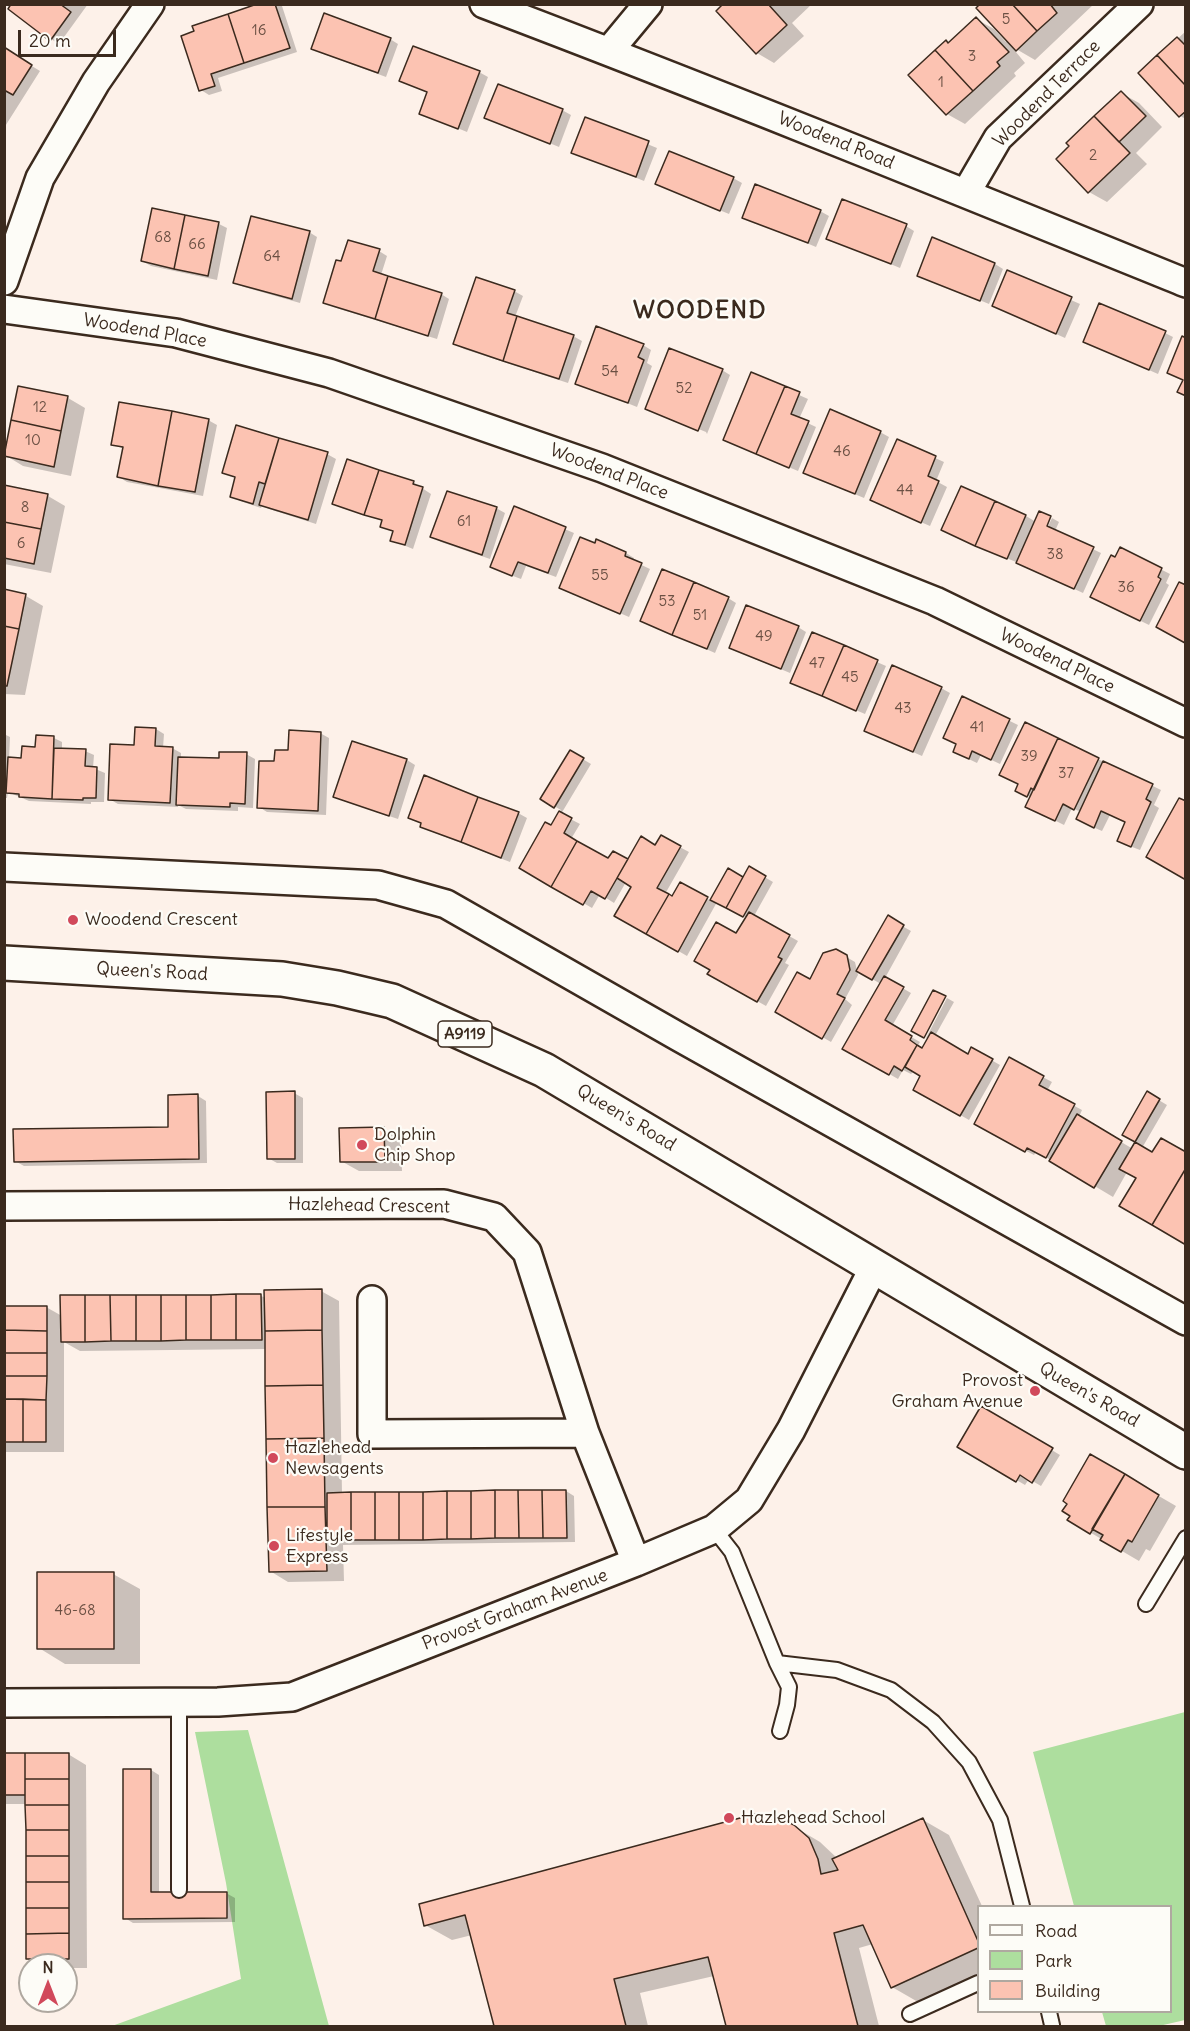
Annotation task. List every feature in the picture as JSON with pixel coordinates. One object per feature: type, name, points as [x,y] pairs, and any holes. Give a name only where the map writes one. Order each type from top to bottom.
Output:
[{"type":"main road","name":"Queen's Road","points":[[4,963],[282,979],[337,987],[392,1001],[544,1070],[875,1265],[1185,1452]]},
{"type":"street","points":[[4,281],[40,178],[96,82],[150,4]]},
{"type":"street","name":"Woodend Road","points":[[484,4],[609,51],[966,193],[1185,283]]},
{"type":"street","points":[[609,51],[648,4]]},
{"type":"street","name":"Woodend Terrace","points":[[966,193],[998,138],[1140,4]]},
{"type":"street","name":"Woodend Place","points":[[4,309],[176,333],[329,373],[591,464],[935,601],[1185,723]]},
{"type":"street","points":[[4,867],[378,885],[446,904],[1185,1321]]},
{"type":"street","name":"Hazlehead Crescent","points":[[4,1206],[444,1203],[494,1217],[527,1252],[585,1433],[636,1562]]},
{"type":"street","name":"Provost Graham Avenue","points":[[4,1703],[252,1701],[291,1697],[636,1562],[714,1529],[749,1500],[792,1430],[875,1265]]},
{"type":"street","points":[[372,1300],[372,1434],[585,1433]]},
{"type":"lane","points":[[714,1529],[732,1552],[789,1687],[780,1731]]},
{"type":"lane","points":[[1146,1604],[1185,1538]]},
{"type":"lane","points":[[777,1663],[837,1670],[891,1690],[933,1722],[969,1762],[1000,1821],[1022,1905]]},
{"type":"lane","points":[[179,1702],[179,1890]]},
{"type":"lane","points":[[910,2014],[977,1983]]},
{"type":"green space","points":[[1185,1712],[1185,2020],[1159,2026],[1106,2026],[1102,2013],[1172,2013],[1172,1905],[1074,1905],[1033,1752]]},
{"type":"green space","points":[[248,1730],[329,2026],[112,2026],[241,1979],[226,1883],[195,1732]]},
{"type":"building","points":[[11,4],[60,4],[71,12],[50,41],[8,9]]},
{"type":"building","points":[[257,4],[275,4],[290,48],[244,63],[228,14]]},
{"type":"building","points":[[723,4],[768,4],[787,25],[756,54],[716,11]]},
{"type":"building","points":[[980,4],[1012,4],[1037,31],[1016,51],[976,8]]},
{"type":"building","points":[[1012,4],[1050,4],[1057,13],[1037,31]]},
{"type":"building","points":[[324,13],[391,38],[378,73],[311,49]]},
{"type":"building","points":[[228,14],[244,63],[211,74],[215,86],[199,91],[181,36],[194,31],[192,26]]},
{"type":"building","points":[[976,17],[1009,52],[997,62],[1000,66],[973,91],[935,50],[946,40],[948,43]]},
{"type":"building","points":[[1177,37],[1186,46],[1185,85],[1157,55]]},
{"type":"building","points":[[413,46],[480,71],[458,129],[419,114],[427,92],[399,81]]},
{"type":"building","points":[[4,47],[32,65],[13,95],[4,90]]},
{"type":"building","points":[[935,50],[973,91],[946,115],[908,75]]},
{"type":"building","points":[[1157,55],[1186,86],[1186,111],[1179,117],[1138,73]]},
{"type":"building","points":[[498,84],[563,109],[550,144],[484,118]]},
{"type":"building","points":[[1121,91],[1146,116],[1119,142],[1094,116]]},
{"type":"building","points":[[1094,116],[1130,153],[1088,193],[1056,159],[1069,146],[1066,143]]},
{"type":"building","points":[[585,117],[649,141],[636,177],[571,153]]},
{"type":"building","points":[[669,151],[734,177],[720,211],[655,184]]},
{"type":"building","points":[[755,184],[821,210],[808,243],[742,218]]},
{"type":"building","points":[[842,199],[907,224],[891,264],[826,239]]},
{"type":"building","points":[[152,208],[185,215],[174,269],[141,261]]},
{"type":"building","points":[[185,215],[219,222],[208,276],[174,269]]},
{"type":"building","points":[[251,216],[310,231],[292,299],[233,283]]},
{"type":"building","points":[[932,237],[995,263],[980,301],[917,276]]},
{"type":"building","points":[[348,240],[380,249],[373,271],[388,276],[375,319],[323,303],[336,260],[341,261]]},
{"type":"building","points":[[1007,270],[1072,297],[1056,334],[992,306]]},
{"type":"building","points":[[388,276],[442,293],[428,336],[375,319]]},
{"type":"building","points":[[476,277],[515,290],[507,313],[517,316],[503,361],[453,344]]},
{"type":"building","points":[[1099,303],[1166,331],[1149,370],[1083,342]]},
{"type":"building","points":[[517,316],[574,335],[559,379],[503,361]]},
{"type":"building","points":[[596,326],[644,344],[638,357],[644,360],[628,403],[575,384]]},
{"type":"building","points":[[1182,336],[1186,338],[1186,396],[1177,392],[1183,380],[1167,373]]},
{"type":"building","points":[[669,348],[723,369],[698,431],[645,409]]},
{"type":"building","points":[[751,372],[785,386],[756,454],[723,440]]},
{"type":"building","points":[[18,386],[68,396],[61,431],[11,420]]},
{"type":"building","points":[[785,386],[800,392],[791,414],[809,421],[789,468],[756,454]]},
{"type":"building","points":[[119,402],[172,411],[158,486],[117,477],[123,447],[111,445]]},
{"type":"building","points":[[830,409],[881,431],[855,494],[803,473]]},
{"type":"building","points":[[172,411],[209,419],[195,492],[158,486]]},
{"type":"building","points":[[11,420],[61,431],[54,467],[4,456]]},
{"type":"building","points":[[236,425],[279,438],[265,484],[259,482],[253,504],[230,497],[235,477],[222,473]]},
{"type":"building","points":[[279,438],[328,452],[308,520],[259,505]]},
{"type":"building","points":[[897,439],[936,456],[928,476],[939,481],[921,523],[870,500]]},
{"type":"building","points":[[347,459],[379,470],[364,515],[332,504]]},
{"type":"building","points":[[379,470],[414,481],[413,484],[423,487],[405,545],[390,541],[393,531],[380,527],[382,520],[364,515]]},
{"type":"building","points":[[4,485],[48,494],[41,529],[4,522]]},
{"type":"building","points":[[961,486],[995,501],[975,546],[941,530]]},
{"type":"building","points":[[447,491],[497,507],[482,555],[430,537]]},
{"type":"building","points":[[995,501],[1026,515],[1007,559],[975,546]]},
{"type":"building","points":[[514,506],[566,527],[548,573],[518,562],[512,576],[490,567]]},
{"type":"building","points":[[1039,511],[1051,516],[1047,526],[1094,547],[1074,589],[1016,563]]},
{"type":"building","points":[[4,522],[41,529],[34,564],[4,558]]},
{"type":"building","points":[[580,537],[595,543],[596,539],[626,552],[625,556],[642,563],[620,614],[559,588]]},
{"type":"building","points":[[1120,547],[1162,568],[1158,577],[1161,579],[1140,621],[1090,597],[1111,555],[1115,557]]},
{"type":"building","points":[[662,569],[694,582],[672,635],[640,621]]},
{"type":"building","points":[[694,582],[729,597],[707,649],[672,635]]},
{"type":"building","points":[[1179,582],[1186,585],[1185,643],[1156,627]]},
{"type":"building","points":[[4,589],[26,594],[19,629],[4,626]]},
{"type":"building","points":[[746,605],[799,626],[781,669],[729,648]]},
{"type":"building","points":[[4,626],[19,629],[7,686],[4,686]]},
{"type":"building","points":[[812,632],[844,645],[822,696],[790,683]]},
{"type":"building","points":[[844,645],[878,660],[856,711],[822,696]]},
{"type":"building","points":[[892,665],[942,687],[913,752],[864,731]]},
{"type":"building","points":[[962,696],[1010,719],[991,760],[972,751],[969,759],[953,752],[956,744],[943,738]]},
{"type":"building","points":[[1025,722],[1058,738],[1034,790],[1031,788],[1027,797],[1015,791],[1018,784],[999,775]]},
{"type":"building","points":[[135,727],[156,728],[155,746],[173,747],[170,803],[108,800],[110,744],[134,745]]},
{"type":"building","points":[[289,730],[321,732],[318,811],[257,808],[259,761],[274,761],[275,750],[288,750]]},
{"type":"building","points":[[36,735],[54,736],[52,799],[19,797],[19,794],[6,793],[8,757],[21,758],[22,746],[35,747]]},
{"type":"building","points":[[1058,738],[1099,758],[1074,810],[1063,804],[1055,821],[1025,807]]},
{"type":"building","points":[[352,741],[407,759],[389,816],[333,797]]},
{"type":"building","points":[[54,748],[86,749],[85,766],[97,767],[96,798],[52,799]]},
{"type":"building","points":[[570,750],[584,758],[554,808],[540,799]]},
{"type":"building","points":[[219,752],[247,752],[245,804],[230,803],[230,807],[176,805],[178,757],[219,758]]},
{"type":"building","points":[[1103,761],[1153,784],[1146,799],[1151,802],[1131,847],[1117,841],[1125,822],[1101,811],[1094,828],[1076,819]]},
{"type":"building","points":[[424,775],[478,797],[461,842],[420,827],[421,823],[408,818]]},
{"type":"building","points":[[478,797],[519,812],[501,858],[461,842]]},
{"type":"building","points":[[1179,798],[1186,801],[1186,880],[1146,857]]},
{"type":"building","points":[[559,811],[572,818],[564,833],[577,841],[551,887],[519,868],[545,822],[551,825]]},
{"type":"building","points":[[661,835],[681,846],[657,888],[669,894],[646,934],[614,916],[631,887],[617,878],[641,836],[655,845]]},
{"type":"building","points":[[577,841],[608,858],[613,851],[628,859],[605,899],[591,891],[583,905],[551,887]]},
{"type":"building","points":[[749,866],[766,876],[743,917],[726,908]]},
{"type":"building","points":[[728,868],[743,877],[726,908],[710,900]]},
{"type":"building","points":[[680,882],[708,897],[678,952],[646,934],[669,894],[672,896]]},
{"type":"building","points":[[749,912],[790,935],[778,957],[782,959],[757,1002],[707,974],[710,970],[694,961],[716,922],[736,933]]},
{"type":"building","points":[[888,915],[904,925],[872,980],[856,971]]},
{"type":"building","points":[[836,949],[847,955],[850,970],[837,994],[845,998],[822,1039],[775,1012],[797,972],[810,979],[823,953]]},
{"type":"building","points":[[884,976],[904,987],[885,1020],[912,1036],[910,1040],[917,1045],[902,1071],[894,1066],[889,1075],[842,1049]]},
{"type":"building","points":[[933,990],[946,996],[924,1038],[911,1031]]},
{"type":"building","points":[[931,1032],[968,1054],[971,1047],[993,1059],[960,1116],[913,1090],[920,1076],[905,1067],[917,1045],[922,1048]]},
{"type":"building","points":[[1009,1057],[1044,1076],[1039,1085],[1075,1104],[1046,1158],[1027,1148],[1025,1152],[974,1124]]},
{"type":"building","points":[[295,1091],[295,1159],[267,1159],[266,1092]]},
{"type":"building","points":[[1147,1091],[1160,1099],[1135,1142],[1122,1135]]},
{"type":"building","points":[[198,1094],[199,1159],[14,1162],[13,1129],[168,1127],[168,1095]]},
{"type":"building","points":[[1077,1114],[1122,1141],[1094,1188],[1049,1161]]},
{"type":"building","name":"Dolphin Chip Shop","points":[[384,1127],[385,1162],[340,1162],[339,1128]]},
{"type":"building","points":[[1161,1138],[1186,1152],[1186,1168],[1152,1225],[1119,1206],[1136,1178],[1119,1169],[1135,1142],[1152,1152]]},
{"type":"building","points":[[1186,1168],[1186,1245],[1152,1225]]},
{"type":"building","points":[[322,1289],[322,1330],[265,1331],[264,1290]]},
{"type":"building","points":[[236,1294],[261,1294],[262,1340],[236,1340]]},
{"type":"building","points":[[236,1294],[236,1340],[211,1340],[211,1295]]},
{"type":"building","points":[[60,1295],[85,1295],[85,1342],[61,1342]]},
{"type":"building","points":[[85,1295],[110,1295],[111,1341],[85,1342]]},
{"type":"building","points":[[110,1295],[136,1295],[136,1341],[111,1341]]},
{"type":"building","points":[[136,1295],[161,1295],[161,1341],[136,1341]]},
{"type":"building","points":[[161,1295],[186,1295],[186,1340],[161,1341]]},
{"type":"building","points":[[186,1295],[211,1295],[211,1340],[186,1340]]},
{"type":"building","points":[[4,1306],[47,1306],[47,1331],[4,1330]]},
{"type":"building","points":[[4,1330],[47,1331],[47,1353],[4,1353]]},
{"type":"building","points":[[322,1330],[323,1385],[265,1386],[265,1331]]},
{"type":"building","points":[[4,1353],[47,1353],[47,1376],[4,1376]]},
{"type":"building","points":[[4,1376],[47,1376],[46,1400],[4,1399]]},
{"type":"building","points":[[323,1385],[324,1438],[266,1439],[265,1386]]},
{"type":"building","points":[[4,1399],[23,1399],[23,1442],[4,1442]]},
{"type":"building","points":[[23,1399],[46,1400],[46,1442],[23,1442]]},
{"type":"building","points":[[981,1406],[1053,1448],[1032,1483],[1020,1475],[1016,1482],[957,1447]]},
{"type":"building","points":[[324,1438],[325,1507],[267,1507],[266,1439]]},
{"type":"building","points":[[1090,1454],[1125,1474],[1090,1534],[1067,1520],[1070,1516],[1062,1511],[1067,1504],[1063,1501]]},
{"type":"building","points":[[1125,1474],[1159,1495],[1132,1542],[1128,1540],[1121,1552],[1100,1540],[1103,1535],[1092,1529]]},
{"type":"building","points":[[495,1490],[495,1538],[471,1539],[471,1491]]},
{"type":"building","points":[[495,1490],[518,1490],[519,1538],[495,1538]]},
{"type":"building","points":[[518,1490],[542,1490],[543,1538],[519,1538]]},
{"type":"building","points":[[542,1490],[566,1490],[567,1538],[543,1538]]},
{"type":"building","points":[[447,1491],[447,1539],[423,1540],[423,1492]]},
{"type":"building","points":[[447,1491],[471,1491],[471,1539],[447,1539]]},
{"type":"building","points":[[351,1492],[351,1540],[327,1541],[327,1493]]},
{"type":"building","points":[[351,1492],[375,1492],[375,1540],[351,1540]]},
{"type":"building","points":[[375,1492],[399,1492],[399,1540],[375,1540]]},
{"type":"building","points":[[399,1492],[423,1492],[423,1540],[399,1540]]},
{"type":"building","points":[[267,1507],[325,1507],[327,1571],[269,1572]]},
{"type":"building","points":[[37,1572],[114,1572],[114,1649],[37,1649]]},
{"type":"building","points":[[4,1753],[25,1753],[25,1795],[4,1795]]},
{"type":"building","points":[[25,1753],[69,1753],[69,1779],[25,1779]]},
{"type":"building","points":[[123,1769],[151,1769],[151,1892],[227,1892],[227,1918],[123,1919]]},
{"type":"building","points":[[25,1779],[69,1779],[69,1805],[25,1805]]},
{"type":"building","points":[[25,1805],[69,1805],[69,1830],[26,1830]]},
{"type":"building","points":[[755,1814],[775,1816],[794,1825],[809,1838],[818,1859],[821,1874],[838,1870],[832,1859],[923,1818],[977,1939],[977,1948],[891,1988],[863,1925],[834,1933],[858,2026],[726,2026],[708,1957],[614,1979],[626,2026],[494,2026],[465,1915],[424,1926],[419,1904]]},
{"type":"building","points":[[26,1830],[69,1830],[69,1856],[26,1856]]},
{"type":"building","points":[[26,1856],[69,1856],[69,1882],[26,1882]]},
{"type":"building","points":[[26,1882],[69,1882],[69,1908],[26,1908]]},
{"type":"building","points":[[26,1908],[69,1908],[69,1933],[26,1934]]},
{"type":"building","points":[[69,1933],[69,1953],[26,1953],[26,1934]]},
{"type":"place","name":"Woodend Crescent","points":[[73,920]]},
{"type":"place","name":"Dolphin Chip Shop","points":[[362,1145]]},
{"type":"place","name":"Provost Graham Avenue","points":[[1035,1391]]},
{"type":"place","name":"Hazlehead Newsagents","points":[[273,1458]]},
{"type":"place","name":"Lifestyle Express","points":[[274,1546]]},
{"type":"place","name":"Hazlehead School","points":[[729,1818]]},
{"type":"district","name":"WOODEND","points":[[700,311]]}]
